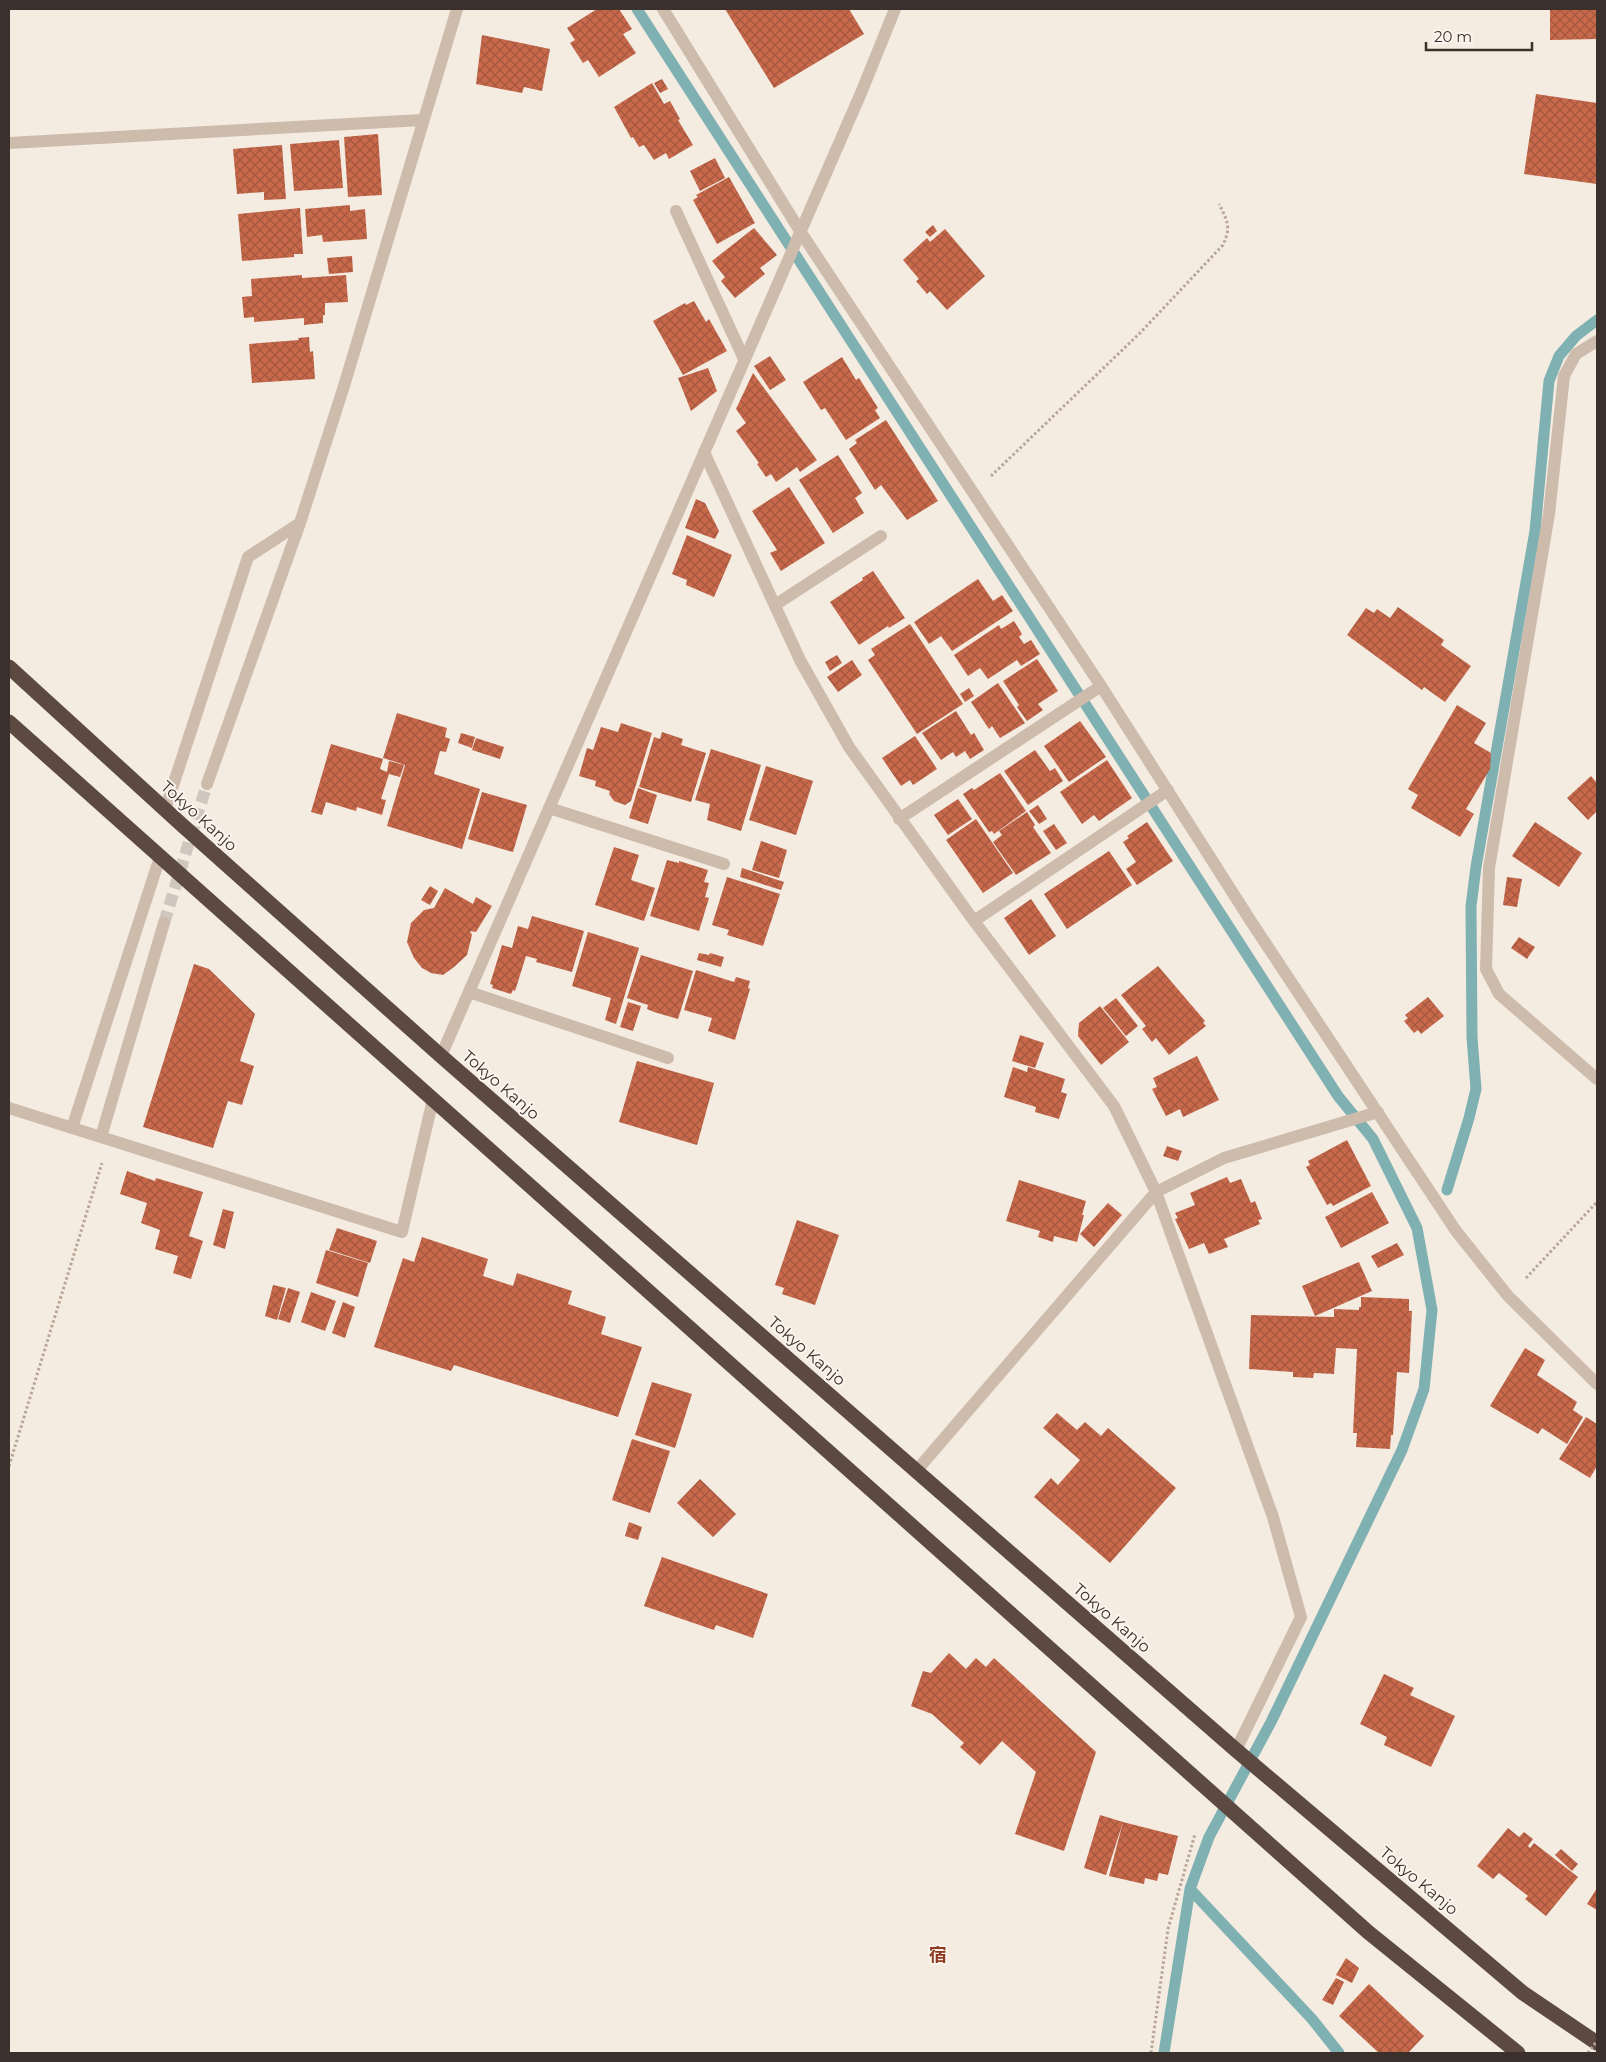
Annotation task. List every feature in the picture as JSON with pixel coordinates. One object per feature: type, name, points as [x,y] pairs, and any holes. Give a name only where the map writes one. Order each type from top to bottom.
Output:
[{"type":"highway","name":"Tokyo Kanjo","points":[[9,667],[165,810],[441,1056],[1236,1750],[1523,1993],[1597,2042]]},
{"type":"highway","points":[[9,722],[1368,1932],[1518,2053]]},
{"type":"street","points":[[207,784],[300,522],[344,386],[422,120],[457,9]]},
{"type":"street","points":[[663,9],[800,231],[1101,686],[1252,923],[1456,1231],[1508,1296],[1597,1384]]},
{"type":"street","points":[[441,1056],[895,9]]},
{"type":"street","points":[[9,143],[422,120]]},
{"type":"street","points":[[676,211],[744,359]]},
{"type":"street","points":[[1597,341],[1576,354],[1564,376],[1549,514],[1488,868],[1486,969],[1499,994],[1597,1079]]},
{"type":"street","points":[[704,452],[800,660],[849,747],[974,921],[1114,1106],[1156,1192],[1272,1518],[1301,1617],[1236,1750]]},
{"type":"street","points":[[165,810],[248,557],[300,522]]},
{"type":"street","points":[[775,605],[881,536]]},
{"type":"street","points":[[899,819],[1101,686]]},
{"type":"street","points":[[974,921],[1168,790]]},
{"type":"street","points":[[549,808],[724,864]]},
{"type":"street","points":[[72,1128],[160,857]]},
{"type":"street","points":[[105,1138],[164,923]]},
{"type":"street","points":[[469,992],[668,1058]]},
{"type":"street","points":[[9,1108],[402,1232],[433,1099]]},
{"type":"street","points":[[917,1470],[1156,1192],[1224,1158],[1378,1112]]},
{"type":"path","points":[[973,492],[1140,333],[1223,246],[1228,233],[1228,221],[1220,204]]},
{"type":"path","points":[[9,1466],[105,1138]]},
{"type":"path","points":[[1508,1296],[1597,1202]]},
{"type":"path","points":[[1151,2053],[1168,1929],[1195,1834]]},
{"type":"path","points":[[1588,2053],[1597,2042]]},
{"type":"building","points":[[597,9],[619,9],[632,29],[623,34],[636,53],[599,77],[588,60],[583,63],[570,43],[575,40],[567,28]]},
{"type":"building","points":[[725,9],[849,9],[864,34],[774,88]]},
{"type":"building","points":[[1550,9],[1597,9],[1597,39],[1550,40]]},
{"type":"building","points":[[482,35],[550,49],[542,91],[524,87],[522,93],[476,84]]},
{"type":"building","points":[[662,79],[668,89],[660,93],[654,83]]},
{"type":"building","points":[[652,83],[664,104],[670,101],[680,119],[678,120],[693,145],[669,159],[666,153],[654,160],[644,145],[639,147],[633,137],[631,138],[614,107]]},
{"type":"building","points":[[1536,94],[1597,103],[1597,184],[1524,174]]},
{"type":"building","points":[[378,134],[382,195],[348,197],[344,137]]},
{"type":"building","points":[[339,140],[343,188],[294,191],[290,144]]},
{"type":"building","points":[[282,145],[286,199],[264,200],[264,192],[237,194],[233,149]]},
{"type":"building","points":[[715,158],[725,178],[700,191],[690,171]]},
{"type":"building","points":[[729,177],[755,223],[717,244],[693,200],[698,197],[696,195]]},
{"type":"building","points":[[350,205],[350,211],[365,209],[367,239],[323,242],[322,235],[307,237],[305,209]]},
{"type":"building","points":[[300,208],[303,254],[294,254],[294,257],[242,261],[238,214]]},
{"type":"building","points":[[933,225],[937,231],[930,237],[925,232]]},
{"type":"building","points":[[754,228],[777,255],[760,268],[765,274],[735,298],[721,281],[725,277],[712,261]]},
{"type":"building","points":[[945,229],[985,276],[947,310],[930,291],[927,294],[916,281],[919,279],[903,260],[927,238],[930,242]]},
{"type":"building","points":[[352,256],[353,272],[329,274],[327,258]]},
{"type":"building","points":[[302,275],[302,278],[346,275],[348,302],[325,303],[323,323],[304,325],[304,318],[254,322],[254,317],[244,318],[242,297],[252,296],[251,279]]},
{"type":"building","points":[[694,301],[706,322],[709,319],[727,351],[683,375],[653,321],[685,303],[686,305]]},
{"type":"building","points":[[309,337],[310,352],[313,351],[315,379],[252,383],[249,344],[299,340],[298,338]]},
{"type":"building","points":[[770,356],[786,380],[770,390],[754,366]]},
{"type":"building","points":[[842,357],[856,380],[859,378],[878,408],[875,410],[880,418],[846,440],[825,408],[821,410],[803,382]]},
{"type":"building","points":[[708,368],[717,391],[691,411],[678,378]]},
{"type":"building","points":[[753,373],[817,460],[800,472],[797,467],[776,482],[771,474],[766,477],[757,464],[759,463],[736,431],[746,423],[736,409]]},
{"type":"building","points":[[886,420],[938,501],[907,520],[881,485],[875,490],[849,449],[857,443],[855,440]]},
{"type":"building","points":[[838,455],[862,493],[855,498],[864,513],[833,533],[799,480]]},
{"type":"building","points":[[789,487],[825,543],[781,571],[770,553],[777,550],[752,511]]},
{"type":"building","points":[[696,499],[705,503],[719,531],[715,539],[685,528]]},
{"type":"building","points":[[687,535],[732,555],[714,597],[686,585],[687,580],[672,574]]},
{"type":"building","points":[[873,571],[905,618],[889,628],[888,626],[859,645],[830,602]]},
{"type":"building","points":[[978,579],[993,601],[1002,595],[1013,611],[952,651],[941,636],[929,644],[914,622]]},
{"type":"building","points":[[1398,607],[1444,640],[1441,645],[1471,666],[1445,702],[1424,687],[1422,690],[1347,635],[1366,608],[1374,613],[1377,609],[1390,618]]},
{"type":"building","points":[[1014,621],[1022,634],[1019,637],[1024,644],[1031,640],[1040,654],[1021,666],[1017,660],[988,679],[980,668],[968,676],[954,655],[999,625],[1001,629]]},
{"type":"building","points":[[910,624],[963,704],[917,734],[868,660],[875,655],[871,649]]},
{"type":"building","points":[[837,655],[842,663],[830,671],[825,662]]},
{"type":"building","points":[[1037,659],[1058,691],[1038,704],[1043,710],[1027,721],[1003,681]]},
{"type":"building","points":[[852,660],[862,675],[838,692],[827,677]]},
{"type":"building","points":[[998,683],[1025,723],[1000,738],[992,726],[989,729],[971,702]]},
{"type":"building","points":[[969,688],[974,696],[965,702],[960,694]]},
{"type":"building","points":[[1457,705],[1486,723],[1474,743],[1491,753],[1490,769],[1466,809],[1474,814],[1460,837],[1411,808],[1418,795],[1408,789]]},
{"type":"building","points":[[956,711],[971,735],[974,733],[984,750],[970,759],[965,751],[956,757],[953,752],[941,760],[922,733]]},
{"type":"building","points":[[397,713],[447,728],[445,737],[450,739],[446,752],[440,751],[434,774],[480,789],[462,849],[387,826],[405,765],[383,758]]},
{"type":"building","points":[[1080,721],[1106,757],[1069,782],[1044,746]]},
{"type":"building","points":[[621,723],[652,733],[631,801],[625,805],[614,801],[609,794],[610,791],[595,786],[596,781],[579,776],[587,748],[593,750],[601,727],[618,732]]},
{"type":"building","points":[[662,732],[683,739],[681,745],[706,753],[691,802],[639,787],[654,737],[660,739]]},
{"type":"building","points":[[461,733],[475,737],[472,748],[458,743]]},
{"type":"building","points":[[915,736],[937,769],[913,785],[910,780],[901,786],[882,758]]},
{"type":"building","points":[[476,738],[504,747],[500,759],[472,750]]},
{"type":"building","points":[[331,744],[383,759],[380,769],[387,772],[389,761],[404,765],[400,777],[389,774],[381,799],[386,800],[382,815],[357,807],[356,811],[326,802],[322,815],[311,812]]},
{"type":"building","points":[[711,749],[761,765],[741,831],[707,820],[710,804],[695,800]]},
{"type":"building","points":[[1035,750],[1050,771],[1055,768],[1063,781],[1028,805],[1004,771]]},
{"type":"building","points":[[1107,760],[1132,798],[1099,821],[1094,815],[1082,824],[1060,792]]},
{"type":"building","points":[[766,766],[813,781],[796,835],[749,820]]},
{"type":"building","points":[[1000,773],[1026,811],[994,834],[992,831],[989,832],[963,794],[972,788],[974,790]]},
{"type":"building","points":[[1591,776],[1597,783],[1597,811],[1588,820],[1567,798]]},
{"type":"building","points":[[638,788],[657,795],[648,824],[629,818]]},
{"type":"building","points":[[482,792],[527,805],[513,852],[468,839]]},
{"type":"building","points":[[958,799],[972,819],[948,835],[934,815]]},
{"type":"building","points":[[1038,805],[1047,819],[1039,824],[1029,811]]},
{"type":"building","points":[[1027,812],[1035,825],[1033,827],[1051,853],[1016,875],[993,842],[1002,835],[999,831]]},
{"type":"building","points":[[976,819],[1013,873],[983,893],[946,840]]},
{"type":"building","points":[[1147,822],[1173,861],[1137,885],[1126,869],[1136,862],[1123,842],[1129,838],[1127,836]]},
{"type":"building","points":[[1535,822],[1582,853],[1559,887],[1512,856]]},
{"type":"building","points":[[1054,824],[1067,843],[1056,850],[1043,831]]},
{"type":"building","points":[[761,841],[787,850],[779,878],[752,870]]},
{"type":"building","points":[[614,847],[639,855],[631,880],[655,888],[644,921],[595,905]]},
{"type":"building","points":[[1109,851],[1132,885],[1067,929],[1044,894]]},
{"type":"building","points":[[667,860],[679,863],[679,861],[708,870],[704,882],[709,883],[705,897],[709,898],[699,931],[650,916]]},
{"type":"building","points":[[742,868],[784,882],[781,890],[740,877]]},
{"type":"building","points":[[727,877],[780,894],[763,946],[727,935],[729,930],[712,925]]},
{"type":"building","points":[[1507,877],[1522,879],[1517,907],[1503,905]]},
{"type":"building","points":[[430,886],[438,891],[430,905],[421,900]]},
{"type":"building","points":[[445,888],[473,904],[476,897],[492,906],[476,932],[470,931],[472,935],[467,955],[443,975],[431,973],[422,968],[414,958],[407,942],[411,923],[424,910],[434,908]]},
{"type":"building","points":[[1031,899],[1056,936],[1029,955],[1004,918]]},
{"type":"building","points":[[532,916],[584,931],[572,972],[536,962],[537,959],[526,956],[515,991],[513,990],[511,994],[492,988],[493,985],[490,984],[502,945],[512,948],[518,926],[528,929]]},
{"type":"building","points":[[588,932],[639,948],[616,1024],[605,1020],[611,998],[572,986]]},
{"type":"building","points":[[1519,937],[1535,947],[1527,959],[1511,948]]},
{"type":"building","points":[[699,953],[709,955],[710,953],[724,957],[721,967],[697,960]]},
{"type":"building","points":[[641,955],[693,971],[678,1019],[654,1012],[647,1009],[648,1005],[627,998]]},
{"type":"building","points":[[194,964],[209,969],[255,1014],[240,1061],[254,1066],[242,1105],[228,1101],[213,1148],[143,1127]]},
{"type":"building","points":[[1158,966],[1205,1021],[1203,1023],[1206,1026],[1169,1055],[1156,1038],[1152,1042],[1142,1029],[1146,1026],[1121,995]]},
{"type":"building","points":[[696,970],[734,982],[736,977],[750,981],[748,988],[750,989],[735,1040],[708,1031],[712,1018],[684,1010]]},
{"type":"building","points":[[1428,997],[1444,1016],[1421,1034],[1418,1030],[1414,1033],[1404,1021],[1408,1018],[1405,1015]]},
{"type":"building","points":[[1116,998],[1138,1026],[1126,1036],[1103,1008]]},
{"type":"building","points":[[628,1002],[641,1006],[633,1031],[620,1027]]},
{"type":"building","points":[[1100,1006],[1129,1042],[1101,1065],[1078,1036],[1079,1023]]},
{"type":"building","points":[[1020,1035],[1044,1043],[1035,1068],[1012,1061]]},
{"type":"building","points":[[1197,1056],[1219,1100],[1183,1117],[1180,1109],[1166,1116],[1152,1089],[1157,1087],[1153,1078]]},
{"type":"building","points":[[637,1061],[714,1083],[697,1145],[619,1122]]},
{"type":"building","points":[[1013,1067],[1027,1072],[1028,1067],[1065,1079],[1061,1092],[1067,1094],[1059,1119],[1035,1112],[1036,1107],[1004,1097]]},
{"type":"building","points":[[1347,1140],[1371,1186],[1333,1206],[1331,1203],[1327,1205],[1306,1167],[1310,1165],[1308,1161]]},
{"type":"building","points":[[1167,1146],[1182,1151],[1178,1161],[1163,1156]]},
{"type":"building","points":[[127,1171],[155,1181],[156,1178],[203,1192],[189,1236],[203,1241],[191,1279],[173,1273],[178,1256],[155,1249],[160,1230],[141,1223],[147,1203],[120,1194]]},
{"type":"building","points":[[1227,1177],[1230,1183],[1241,1179],[1251,1203],[1255,1201],[1262,1219],[1258,1220],[1260,1224],[1224,1239],[1228,1247],[1209,1254],[1204,1243],[1189,1249],[1175,1219],[1178,1218],[1175,1213],[1195,1205],[1190,1193]]},
{"type":"building","points":[[1019,1180],[1086,1201],[1077,1242],[1054,1236],[1053,1242],[1038,1237],[1040,1231],[1006,1221]]},
{"type":"building","points":[[1372,1192],[1389,1223],[1341,1248],[1325,1217]]},
{"type":"building","points":[[1108,1203],[1122,1215],[1094,1247],[1080,1234]]},
{"type":"building","points":[[223,1209],[234,1212],[225,1249],[213,1245]]},
{"type":"building","points":[[797,1220],[839,1235],[815,1305],[782,1294],[784,1288],[775,1285]]},
{"type":"building","points":[[337,1228],[377,1241],[370,1263],[329,1250]]},
{"type":"building","points":[[422,1237],[488,1259],[483,1276],[513,1286],[517,1273],[572,1291],[568,1304],[606,1317],[601,1334],[642,1347],[618,1417],[454,1365],[451,1371],[374,1347],[403,1258],[414,1262]]},
{"type":"building","points":[[1397,1243],[1404,1255],[1378,1268],[1371,1256]]},
{"type":"building","points":[[326,1250],[368,1263],[358,1297],[316,1283]]},
{"type":"building","points":[[1359,1262],[1372,1291],[1315,1316],[1302,1286]]},
{"type":"building","points":[[273,1285],[286,1288],[277,1320],[265,1316]]},
{"type":"building","points":[[288,1288],[300,1292],[290,1323],[278,1319]]},
{"type":"building","points":[[311,1292],[336,1301],[325,1331],[301,1322]]},
{"type":"building","points":[[1361,1297],[1409,1299],[1409,1311],[1412,1311],[1409,1373],[1397,1372],[1393,1435],[1391,1435],[1390,1449],[1356,1447],[1357,1433],[1353,1433],[1357,1349],[1336,1348],[1334,1374],[1314,1373],[1313,1378],[1293,1377],[1293,1372],[1249,1369],[1251,1315],[1334,1317],[1334,1309],[1359,1310],[1359,1307],[1361,1307]]},
{"type":"building","points":[[343,1302],[355,1307],[345,1338],[332,1333]]},
{"type":"building","points":[[1525,1348],[1545,1360],[1537,1375],[1577,1402],[1573,1410],[1583,1417],[1567,1444],[1542,1428],[1538,1434],[1490,1406]]},
{"type":"building","points":[[652,1382],[692,1394],[675,1448],[635,1435]]},
{"type":"building","points":[[1057,1413],[1077,1430],[1085,1422],[1101,1436],[1108,1428],[1176,1488],[1110,1563],[1034,1497],[1051,1478],[1058,1485],[1080,1460],[1043,1428]]},
{"type":"building","points":[[1586,1417],[1597,1424],[1597,1466],[1590,1478],[1559,1459]]},
{"type":"building","points":[[632,1439],[670,1451],[650,1513],[612,1500]]},
{"type":"building","points":[[700,1479],[736,1514],[713,1537],[677,1503]]},
{"type":"building","points":[[629,1522],[642,1527],[638,1540],[625,1536]]},
{"type":"building","points":[[662,1557],[768,1594],[753,1638],[716,1625],[714,1630],[644,1606]]},
{"type":"building","points":[[949,1653],[966,1669],[976,1658],[986,1667],[994,1658],[1096,1752],[1064,1851],[1015,1834],[1036,1772],[1002,1741],[980,1765],[960,1747],[964,1743],[932,1714],[911,1706],[923,1671],[931,1673]]},
{"type":"building","points":[[1384,1674],[1414,1688],[1410,1695],[1455,1716],[1431,1767],[1384,1745],[1387,1737],[1360,1724]]},
{"type":"building","points":[[1100,1815],[1123,1822],[1106,1875],[1084,1868]]},
{"type":"building","points":[[1123,1822],[1178,1836],[1168,1875],[1159,1873],[1157,1881],[1145,1878],[1144,1884],[1109,1876]]},
{"type":"building","points":[[1508,1828],[1519,1837],[1524,1832],[1533,1839],[1528,1846],[1530,1848],[1534,1843],[1578,1877],[1546,1916],[1525,1899],[1528,1896],[1499,1873],[1493,1879],[1477,1866]]},
{"type":"building","points":[[1561,1849],[1578,1864],[1572,1871],[1555,1855]]},
{"type":"building","points":[[1597,1888],[1597,1910],[1587,1904]]},
{"type":"building","points":[[1346,1958],[1359,1968],[1352,1983],[1336,1975]]},
{"type":"building","points":[[1336,1978],[1344,1982],[1333,2005],[1322,2000]]},
{"type":"building","points":[[1369,1984],[1424,2036],[1408,2053],[1379,2053],[1339,2016]]},
{"type":"waterway","points":[[637,9],[1338,1096],[1373,1139],[1417,1228],[1432,1310],[1424,1389],[1402,1450],[1271,1722],[1209,1837],[1190,1889],[1164,2053]]},
{"type":"waterway","points":[[1447,1190],[1476,1089],[1472,1037],[1471,906],[1476,867],[1535,531],[1549,381],[1559,356],[1576,336],[1597,320]]},
{"type":"waterway","points":[[1190,1889],[1312,2019],[1339,2053]]},
{"type":"tunnel","points":[[164,923],[207,784]]},
{"type":"district","name":"宿","points":[[938,1955]]}]
